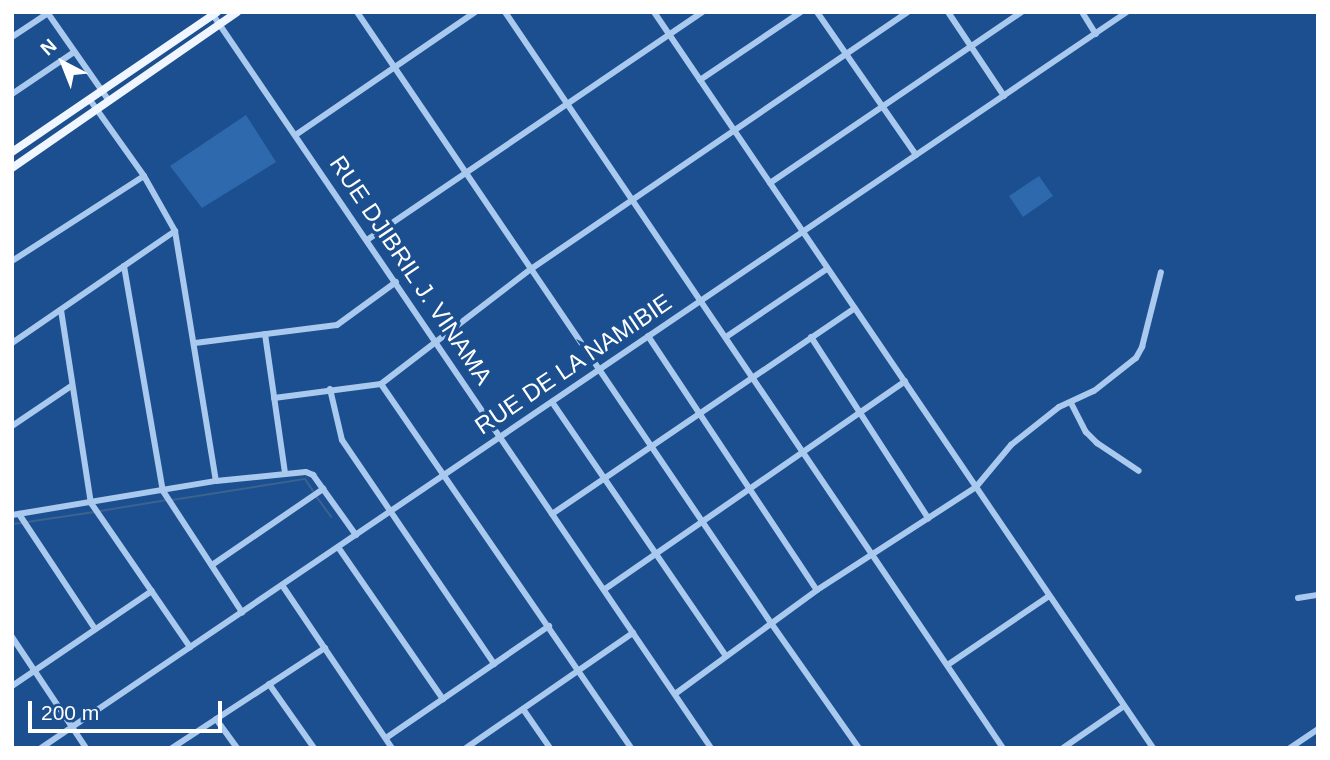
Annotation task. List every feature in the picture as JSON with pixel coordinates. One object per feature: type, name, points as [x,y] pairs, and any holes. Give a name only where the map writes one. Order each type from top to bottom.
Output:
[{"type":"main road","points":[[12,167],[237,12]]},
{"type":"main road","points":[[12,152],[103,92],[214,13]]},
{"type":"street","points":[[356,12],[771,623],[859,748]]},
{"type":"street","points":[[297,134],[475,12]]},
{"type":"street","points":[[505,12],[872,555],[949,664],[1003,748]]},
{"type":"street","points":[[654,12],[1153,748]]},
{"type":"street","points":[[367,240],[703,12]]},
{"type":"street","points":[[700,80],[801,12]]},
{"type":"street","points":[[817,12],[916,155]]},
{"type":"street","points":[[274,398],[381,384],[531,269],[908,12]]},
{"type":"street","points":[[948,12],[1004,96]]},
{"type":"street","points":[[770,183],[1021,12]]},
{"type":"street","points":[[1082,12],[1096,34]]},
{"type":"street","name":"RUE DE LA NAMIBIE","points":[[41,748],[1127,12]]},
{"type":"street","points":[[12,37],[48,13],[109,102]]},
{"type":"street","name":"RUE DJIBRIL J. VINAMA","points":[[214,13],[711,748]]},
{"type":"street","points":[[12,94],[74,52]]},
{"type":"street","points":[[90,100],[144,176],[175,231],[216,481]]},
{"type":"street","points":[[12,261],[144,176]]},
{"type":"street","points":[[12,343],[175,231]]},
{"type":"street","points":[[124,266],[163,491],[242,612]]},
{"type":"street","points":[[726,337],[827,268]]},
{"type":"street","points":[[675,694],[817,590],[976,487],[1006,450],[1052,413],[1094,391],[1136,358],[1142,347],[1161,272]]},
{"type":"street","points":[[195,343],[337,325],[396,282]]},
{"type":"street","points":[[552,514],[855,308]]},
{"type":"street","points":[[61,310],[91,503],[190,647]]},
{"type":"street","points":[[265,334],[285,472]]},
{"type":"street","points":[[648,337],[817,590]]},
{"type":"street","points":[[811,337],[928,518]]},
{"type":"street","points":[[605,589],[905,380]]},
{"type":"street","points":[[381,384],[580,670],[631,748]]},
{"type":"street","points":[[12,426],[71,386]]},
{"type":"street","points":[[330,389],[342,440],[494,664]]},
{"type":"street","points":[[552,402],[606,477],[725,655]]},
{"type":"street","points":[[1071,403],[1086,432],[1097,443],[1139,471]]},
{"type":"street","points":[[15,515],[285,472],[310,474],[356,535]]},
{"type":"street","points":[[212,565],[323,489]]},
{"type":"street","points":[[12,509],[95,629]]},
{"type":"street","points":[[338,547],[443,699]]},
{"type":"street","points":[[282,585],[392,748]]},
{"type":"street","points":[[12,686],[152,591]]},
{"type":"street","points":[[949,664],[1049,596]]},
{"type":"street","points":[[1298,598],[1318,596]]},
{"type":"street","points":[[386,738],[549,626]]},
{"type":"street","points":[[470,747],[633,633]]},
{"type":"street","points":[[12,637],[86,748]]},
{"type":"street","points":[[172,748],[325,648]]},
{"type":"street","points":[[269,684],[314,748]]},
{"type":"street","points":[[1063,748],[1124,706]]},
{"type":"street","points":[[523,709],[550,748]]},
{"type":"street","points":[[216,719],[237,748]]},
{"type":"street","points":[[1294,747],[1318,729]]},
{"type":"shaded area","points":[[246,115],[276,162],[202,208],[170,166]]},
{"type":"shaded area","points":[[1039,176],[1053,196],[1023,217],[1009,196]]},
{"type":"waterway","points":[[172,500],[305,479],[313,491]]},
{"type":"waterway","points":[[316,496],[331,517]]},
{"type":"waterway","points":[[100,511],[167,500]]},
{"type":"waterway","points":[[27,522],[94,512]]},
{"type":"waterway","points":[[12,524],[22,523]]}]
